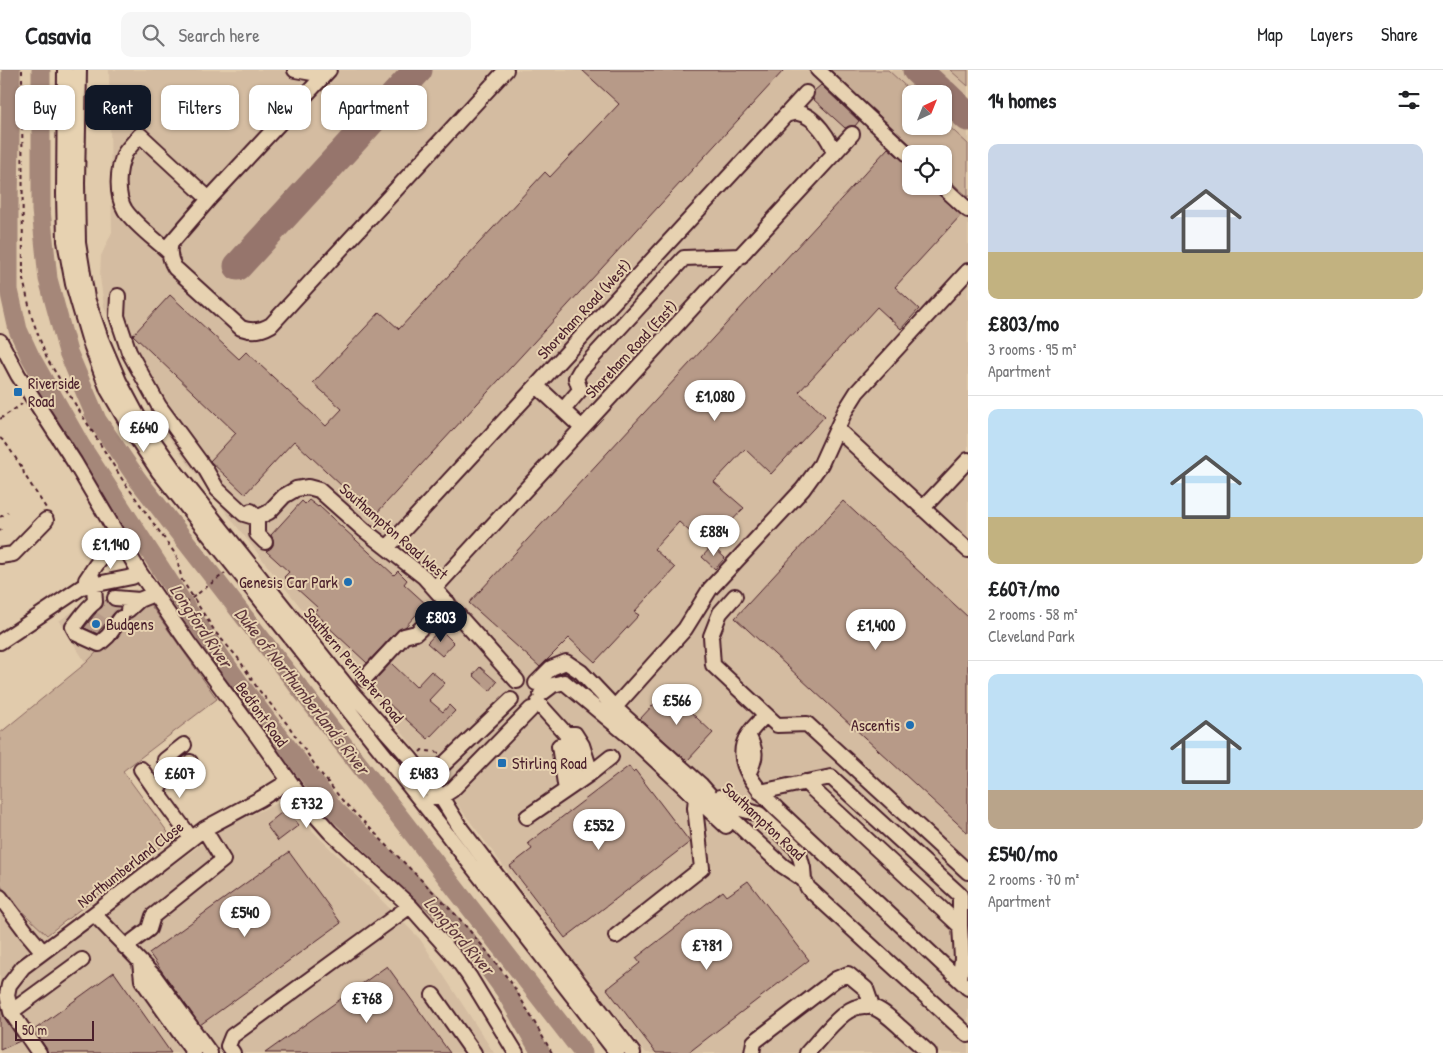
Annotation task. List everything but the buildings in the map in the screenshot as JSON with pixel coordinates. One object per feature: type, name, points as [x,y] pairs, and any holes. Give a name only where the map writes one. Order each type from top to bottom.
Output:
[{"type":"street","name":"Southern Perimeter Road","points":[[65,70],[65,241],[76,294],[90,342],[108,390],[159,472],[413,792],[437,799],[634,1053]]},
{"type":"street","name":"Southern Perimeter Road","points":[[79,70],[78,243],[87,298],[101,339],[119,381],[143,426],[172,467],[352,694],[410,757],[429,782],[437,799],[617,1053]]},
{"type":"street","points":[[295,70],[327,72]]},
{"type":"street","points":[[327,72],[209,199],[171,243],[170,253],[175,268],[234,322],[247,330],[263,330],[271,325],[506,70]]},
{"type":"street","points":[[818,70],[902,149]]},
{"type":"street","name":"Shoreham Road (West)","points":[[387,548],[806,93]]},
{"type":"street","points":[[786,115],[799,113],[805,115],[825,133],[834,154]]},
{"type":"street","name":"Shoreham Road (East)","points":[[435,588],[852,134]]},
{"type":"street","points":[[170,253],[125,210],[120,195],[120,177],[124,155],[140,136],[209,199]]},
{"type":"street","points":[[952,195],[968,210]]},
{"type":"street","points":[[563,410],[580,390],[576,378],[580,371],[684,258],[741,256]]},
{"type":"street","points":[[611,712],[685,629],[710,589],[803,489],[821,464],[845,411],[857,392],[968,271]]},
{"type":"street","points":[[118,296],[117,316],[128,352],[159,406],[206,470],[217,489],[244,514],[257,518],[257,534],[265,542]]},
{"type":"street","name":"Bedfont Road","points":[[0,342],[140,573],[308,808],[330,832],[410,906],[456,958],[516,1053]]},
{"type":"street","points":[[536,386],[582,428]]},
{"type":"street","points":[[837,429],[968,550]]},
{"type":"street","points":[[924,508],[968,460]]},
{"type":"street","name":"Southampton Road West","points":[[257,518],[268,512],[291,491],[302,487],[319,490],[364,530],[412,567],[435,588],[517,681]]},
{"type":"street","points":[[330,516],[334,514],[346,526],[364,530]]},
{"type":"street","points":[[0,556],[13,554],[46,520]]},
{"type":"street","points":[[0,642],[89,582],[119,537]]},
{"type":"street","points":[[89,582],[132,577],[140,573]]},
{"type":"street","points":[[89,582],[98,604],[86,608],[73,627],[78,634],[99,644],[103,642],[122,607],[154,594]]},
{"type":"street","points":[[735,596],[720,613],[711,636],[713,665],[777,725],[807,724],[968,872]]},
{"type":"street","points":[[364,679],[404,636],[416,633],[448,603]]},
{"type":"street","name":"Southampton Road","points":[[537,697],[551,668],[566,662],[581,672],[634,740],[698,790],[712,790],[730,806],[759,814],[777,830],[798,850],[806,884]]},
{"type":"street","points":[[537,697],[525,710],[518,708],[511,700],[510,689],[517,681],[527,678],[563,740],[578,782]]},
{"type":"street","name":"Southampton Road","points":[[537,697],[552,685],[564,682],[611,712],[634,724],[777,872],[806,884]]},
{"type":"street","points":[[437,799],[537,697]]},
{"type":"street","points":[[429,782],[444,758],[511,700]]},
{"type":"street","points":[[766,715],[748,735],[742,748],[742,761],[760,792],[964,984]]},
{"type":"street","points":[[634,724],[634,740]]},
{"type":"street","points":[[563,740],[575,734],[582,745],[591,773]]},
{"type":"street","points":[[563,740],[566,790]]},
{"type":"street","points":[[176,774],[165,760],[184,745]]},
{"type":"street","points":[[410,757],[423,765],[444,758]]},
{"type":"street","points":[[527,817],[611,757]]},
{"type":"street","points":[[155,790],[190,762]]},
{"type":"street","points":[[141,769],[191,838]]},
{"type":"street","points":[[760,792],[831,777],[960,895],[960,926],[965,962],[964,984]]},
{"type":"street","name":"Northumberland Close","points":[[4,983],[191,838],[289,781]]},
{"type":"street","points":[[805,782],[960,926]]},
{"type":"street","points":[[616,936],[702,868],[695,808],[698,790]]},
{"type":"street","points":[[125,947],[149,929],[153,916],[223,860],[204,829]]},
{"type":"street","points":[[806,884],[968,1035]]},
{"type":"street","points":[[0,897],[26,933],[43,952]]},
{"type":"street","points":[[233,1053],[228,1046],[232,1036],[410,906]]},
{"type":"street","points":[[94,914],[155,977],[210,1053]]},
{"type":"street","points":[[11,1012],[82,960]]},
{"type":"street","points":[[140,962],[142,980],[194,1053]]},
{"type":"street","points":[[752,1053],[754,1042],[836,979],[848,974],[866,989],[872,1006]]},
{"type":"street","points":[[4,983],[11,1012],[39,1053]]},
{"type":"street","points":[[433,995],[474,1053]]},
{"type":"street","points":[[807,1053],[844,1014],[860,1006],[872,1006],[886,1013],[929,1053]]},
{"type":"path","points":[[22,70],[23,279],[32,318],[47,359],[122,480],[176,555],[182,580],[216,633],[238,658],[258,689],[288,725],[319,771],[342,800],[458,917],[513,985],[552,1053]]},
{"type":"path","points":[[0,419],[32,397]]},
{"type":"path","points":[[0,438],[5,442],[23,469],[24,474],[46,509],[46,520]]},
{"type":"path","points":[[0,517],[8,512]]},
{"type":"path","points":[[176,611],[224,573]]},
{"type":"path","points":[[410,757],[422,750],[440,754],[444,758]]},
{"type":"shaded area","points":[[109,70],[968,70],[968,1053],[646,1053],[592,985],[425,761],[273,573],[163,429],[144,399],[116,339],[104,306],[100,277],[101,256],[112,232],[110,130],[151,130],[151,85],[109,85]]},
{"type":"shaded area","points":[[830,70],[888,70],[904,85],[902,85],[902,135],[952,135],[952,129],[968,144],[968,197],[952,182],[952,145],[911,145]]},
{"type":"shaded area","points":[[950,70],[968,70],[968,86]]},
{"type":"shaded area","points":[[136,589],[147,600],[86,663],[59,621],[91,599]]},
{"type":"shaded area","points":[[147,600],[217,699],[123,771],[172,838],[47,935],[12,902],[0,884],[0,733],[86,663]]},
{"type":"shaded area","points":[[283,801],[420,939],[494,1053],[0,1053],[0,884],[12,902],[47,935],[58,950],[226,826]]},
{"type":"waterway","name":"Longford River","points":[[11,70],[9,290],[18,330],[30,356],[81,446],[189,612],[242,687],[335,810],[437,907],[475,950],[505,991],[541,1053]]},
{"type":"waterway","name":"Duke of Northumberland's River","points":[[41,70],[41,210],[48,279],[68,352],[97,420],[138,480],[583,1053]]},
{"type":"taxiway","points":[[238,266],[418,70]]},
{"type":"taxiway","points":[[917,70],[933,85]]},
{"type":"taxiway","points":[[952,102],[968,117]]},
{"type":"tunnel","points":[[100,606],[113,615],[124,606]]},
{"type":"place","name":"Riverside Road","points":[[18,392]]},
{"type":"place","name":"Genesis Car Park","points":[[348,582]]},
{"type":"place","name":"Budgens","points":[[96,624]]},
{"type":"place","name":"Ascentis","points":[[910,725]]},
{"type":"place","name":"Stirling Road","points":[[502,763]]}]
